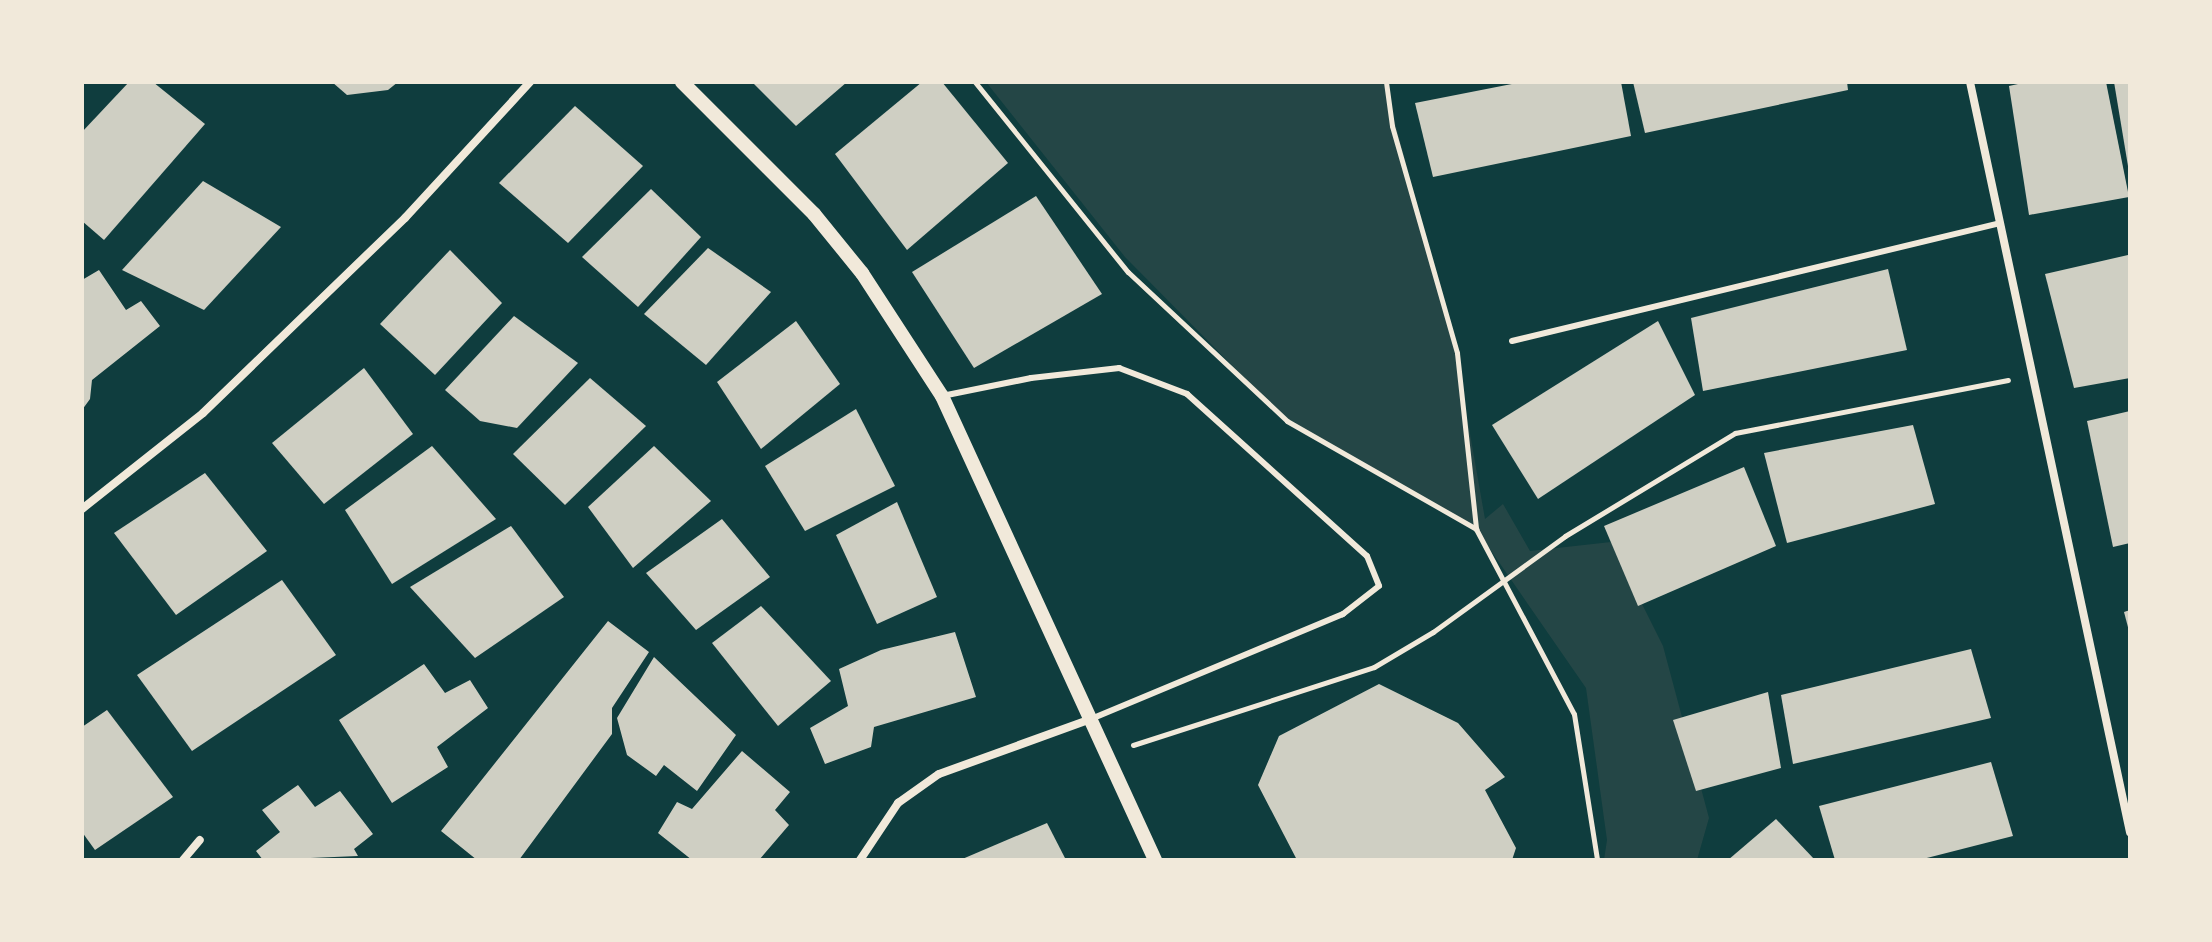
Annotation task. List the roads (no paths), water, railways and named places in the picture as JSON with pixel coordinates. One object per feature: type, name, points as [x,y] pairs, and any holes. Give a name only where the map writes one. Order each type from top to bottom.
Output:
[{"type":"street","points":[[82,509],[203,413],[405,218],[530,82]]},
{"type":"street","points":[[682,82],[814,214],[862,273],[942,396],[1088,720],[1155,860]]},
{"type":"street","points":[[1970,82],[2130,832]]},
{"type":"street","points":[[860,860],[898,803],[939,774],[1088,720]]},
{"type":"street","points":[[183,860],[200,840]]},
{"type":"lane","points":[[1512,341],[2000,223]]},
{"type":"lane","points":[[942,396],[1031,378],[1119,368],[1187,394],[1367,556],[1379,586],[1343,614],[1088,720]]}]
